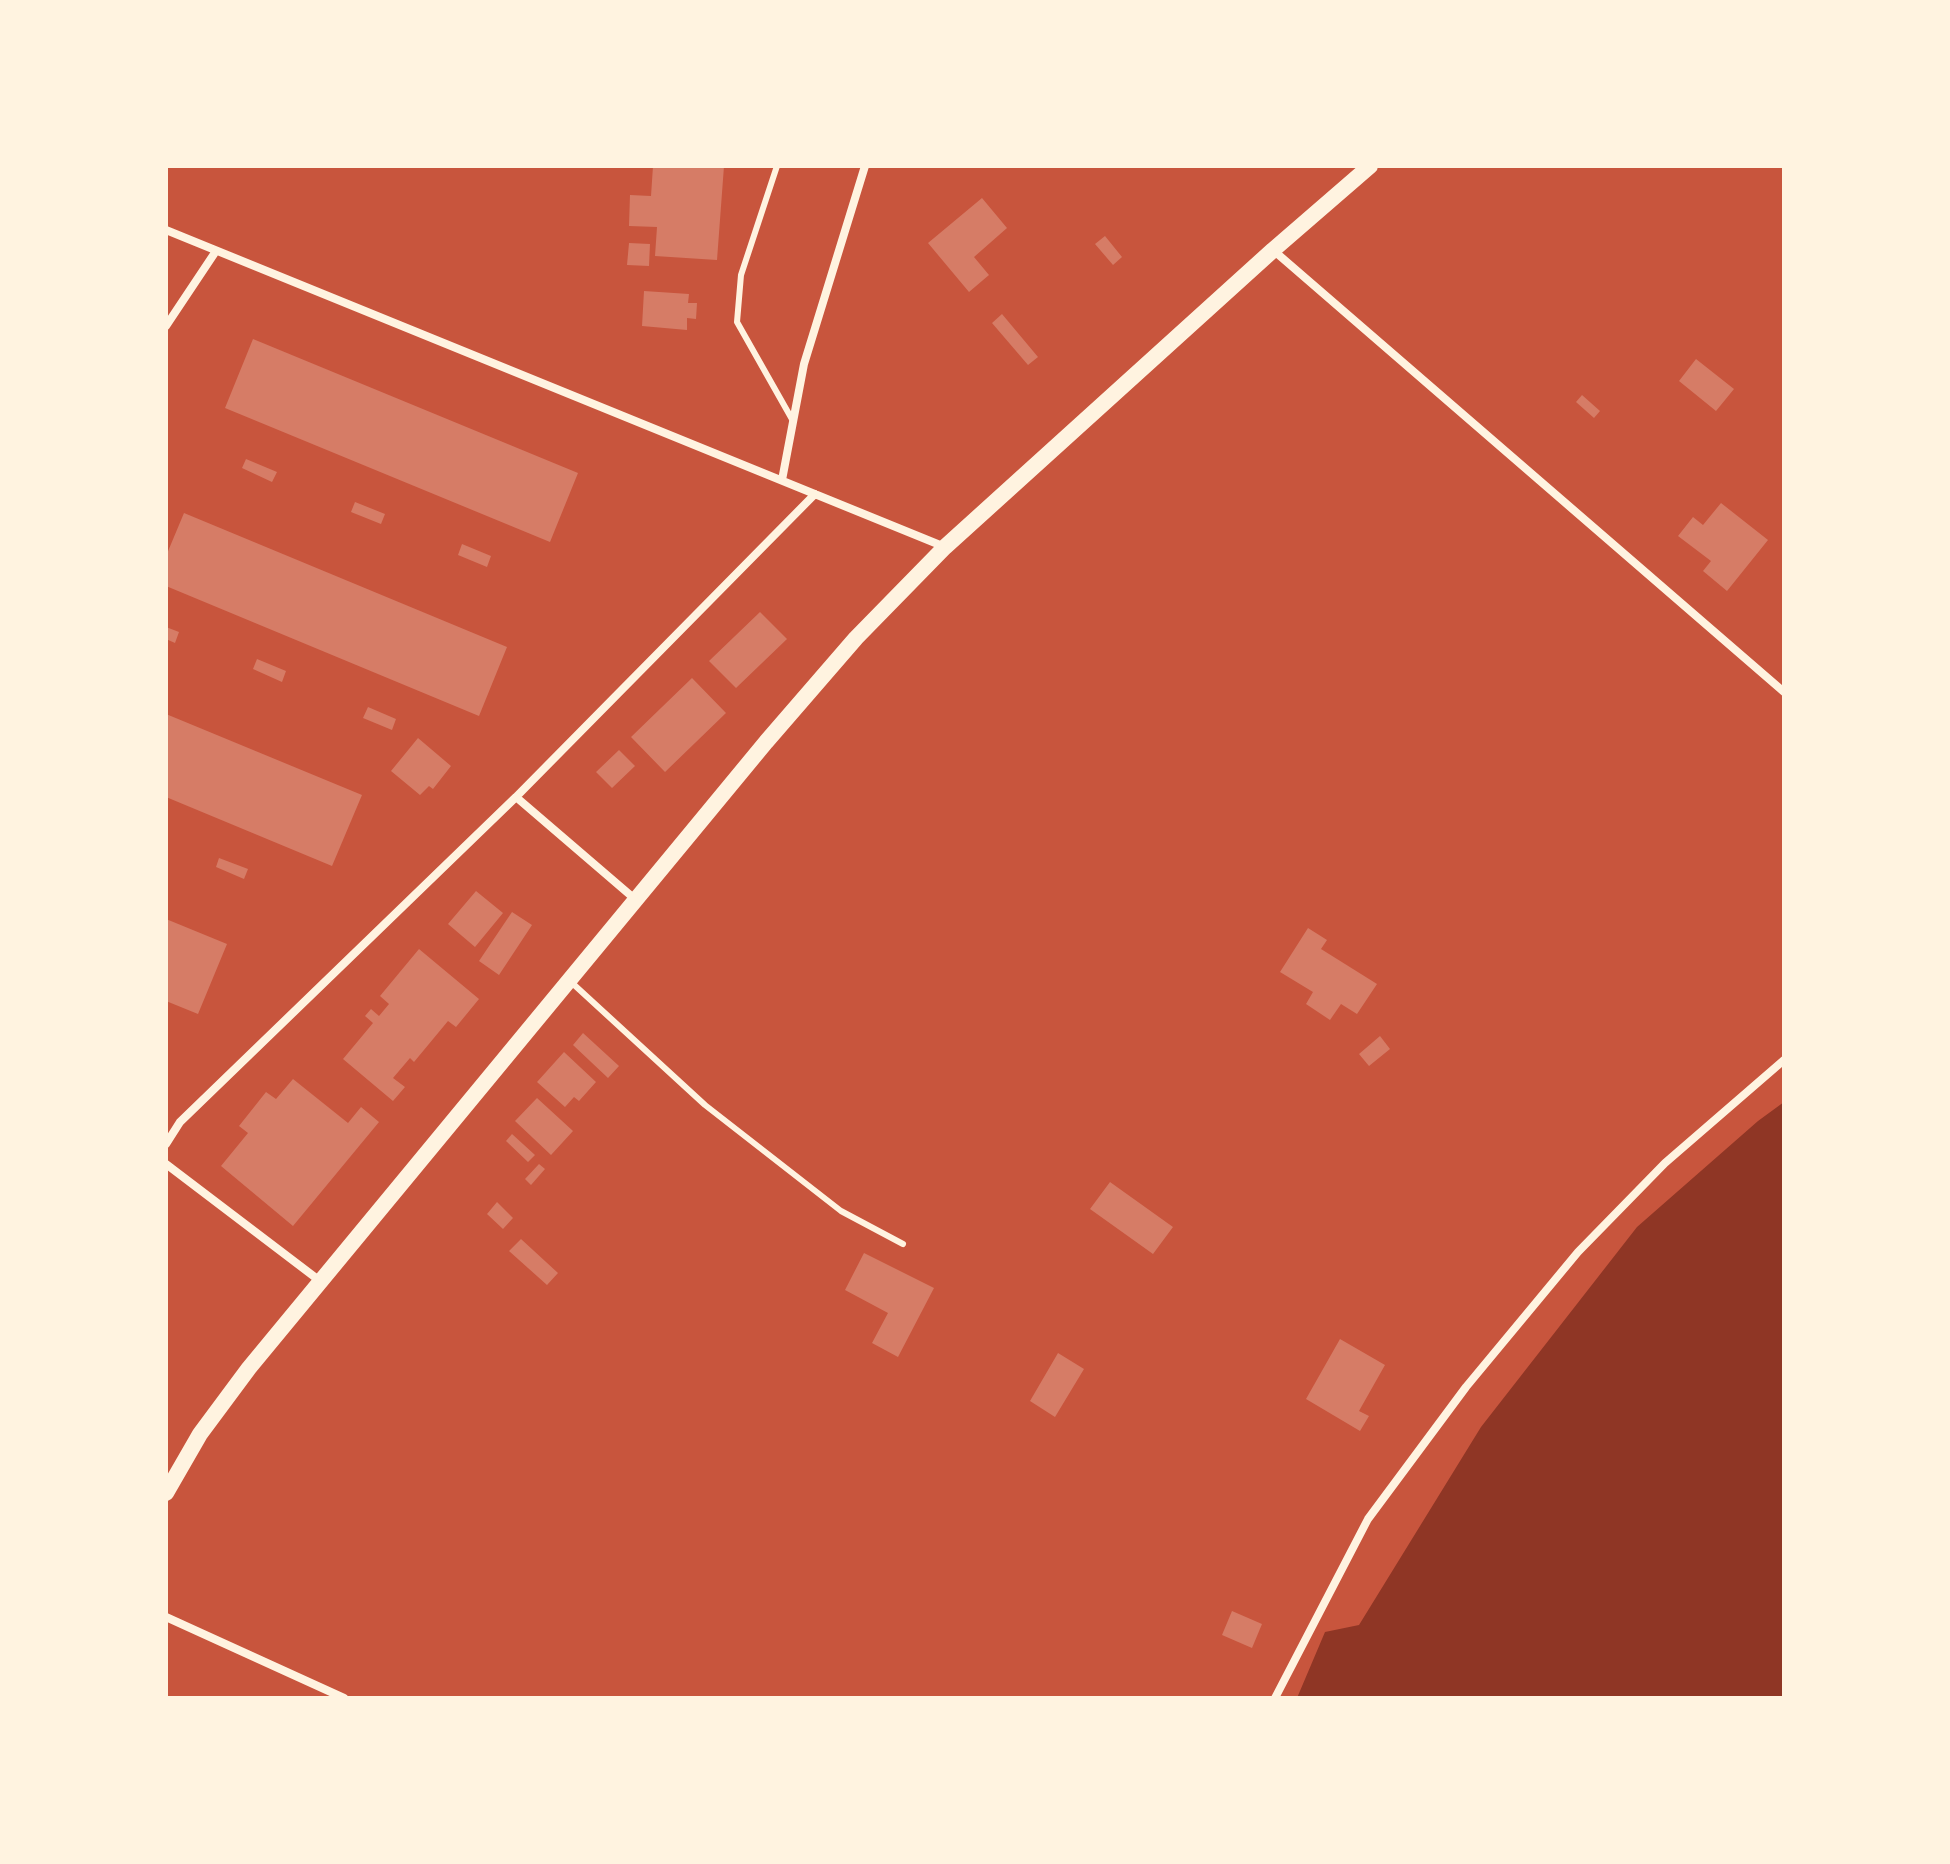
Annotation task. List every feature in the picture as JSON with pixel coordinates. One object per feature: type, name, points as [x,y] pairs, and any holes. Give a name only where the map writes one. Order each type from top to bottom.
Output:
[{"type":"main road","points":[[166,1493],[200,1434],[249,1368],[766,742],[856,638],[945,547],[1370,166]]},
{"type":"street","points":[[782,480],[804,364],[865,166]]},
{"type":"street","points":[[166,230],[945,547]]},
{"type":"street","points":[[1273,250],[1784,692]]},
{"type":"street","points":[[166,326],[216,251]]},
{"type":"street","points":[[166,1144],[180,1122],[516,797],[815,494]]},
{"type":"street","points":[[516,797],[636,901]]},
{"type":"street","points":[[1275,1698],[1368,1519],[1466,1387],[1578,1252],[1665,1163],[1784,1060]]},
{"type":"street","points":[[166,1164],[320,1281]]},
{"type":"street","points":[[166,1617],[344,1698]]},
{"type":"lane","points":[[777,166],[741,275],[737,322],[793,421]]},
{"type":"lane","points":[[570,981],[705,1105],[841,1211],[903,1244]]},
{"type":"shaded area","points":[[1784,1102],[1784,1698],[1297,1698],[1325,1632],[1359,1625],[1481,1427],[1637,1227]]},
{"type":"building","points":[[653,166],[724,166],[717,260],[655,256],[657,227],[629,226],[630,195],[651,196]]},
{"type":"building","points":[[982,198],[1007,228],[974,257],[989,275],[969,292],[928,243]]},
{"type":"building","points":[[1105,236],[1122,257],[1113,265],[1095,244]]},
{"type":"building","points":[[629,243],[650,244],[649,266],[627,265]]},
{"type":"building","points":[[644,291],[689,294],[688,303],[697,303],[696,319],[687,318],[687,330],[642,326]]},
{"type":"building","points":[[1002,314],[1038,357],[1028,365],[992,323]]},
{"type":"building","points":[[253,339],[578,473],[550,542],[225,408]]},
{"type":"building","points":[[1696,359],[1734,389],[1716,411],[1679,381]]},
{"type":"building","points":[[1582,395],[1600,411],[1594,418],[1576,402]]},
{"type":"building","points":[[246,459],[277,472],[272,482],[242,468]]},
{"type":"building","points":[[355,502],[385,514],[381,524],[351,512]]},
{"type":"building","points":[[1721,503],[1768,540],[1727,591],[1703,571],[1711,561],[1678,536],[1693,517],[1703,525]]},
{"type":"building","points":[[184,513],[507,647],[479,716],[166,586],[166,556]]},
{"type":"building","points":[[462,544],[491,556],[487,567],[458,555]]},
{"type":"building","points":[[760,612],[787,639],[736,688],[709,661]]},
{"type":"building","points":[[166,627],[179,632],[175,643],[166,639]]},
{"type":"building","points":[[257,659],[286,671],[282,682],[253,669]]},
{"type":"building","points":[[692,678],[726,713],[665,772],[631,737]]},
{"type":"building","points":[[368,707],[396,719],[392,730],[363,718]]},
{"type":"building","points":[[166,714],[362,795],[332,866],[166,797]]},
{"type":"building","points":[[418,738],[451,766],[433,789],[429,786],[420,795],[391,771]]},
{"type":"building","points":[[619,750],[635,766],[612,788],[596,772]]},
{"type":"building","points":[[219,858],[248,869],[244,879],[216,867]]},
{"type":"building","points":[[476,891],[503,913],[475,947],[448,924]]},
{"type":"building","points":[[512,912],[532,925],[499,975],[479,961]]},
{"type":"building","points":[[166,919],[227,944],[198,1014],[166,1001]]},
{"type":"building","points":[[1308,928],[1327,940],[1321,949],[1377,984],[1357,1014],[1341,1004],[1330,1020],[1306,1004],[1313,992],[1280,972]]},
{"type":"building","points":[[419,949],[479,999],[456,1027],[448,1021],[414,1062],[410,1058],[393,1078],[405,1087],[393,1101],[343,1059],[373,1023],[365,1016],[371,1009],[379,1016],[389,1004],[380,996]]},
{"type":"building","points":[[583,1033],[619,1066],[608,1078],[573,1045]]},
{"type":"building","points":[[1380,1036],[1390,1049],[1369,1066],[1359,1054]]},
{"type":"building","points":[[564,1052],[596,1082],[579,1101],[574,1097],[565,1107],[537,1082]]},
{"type":"building","points":[[293,1079],[348,1123],[361,1107],[379,1122],[293,1226],[221,1166],[248,1133],[239,1126],[266,1092],[276,1099]]},
{"type":"building","points":[[537,1098],[573,1131],[551,1155],[515,1121]]},
{"type":"building","points":[[512,1134],[535,1155],[528,1162],[506,1141]]},
{"type":"building","points":[[539,1164],[545,1169],[531,1185],[525,1179]]},
{"type":"building","points":[[1110,1182],[1173,1227],[1153,1254],[1090,1209]]},
{"type":"building","points":[[497,1202],[513,1218],[503,1229],[487,1214]]},
{"type":"building","points":[[521,1239],[558,1273],[547,1285],[509,1251]]},
{"type":"building","points":[[864,1253],[934,1288],[898,1357],[872,1343],[888,1313],[845,1290]]},
{"type":"building","points":[[1340,1339],[1385,1365],[1359,1411],[1369,1416],[1360,1431],[1306,1399]]},
{"type":"building","points":[[1058,1353],[1084,1369],[1055,1417],[1030,1401]]},
{"type":"building","points":[[1232,1611],[1262,1624],[1252,1648],[1222,1635]]}]
